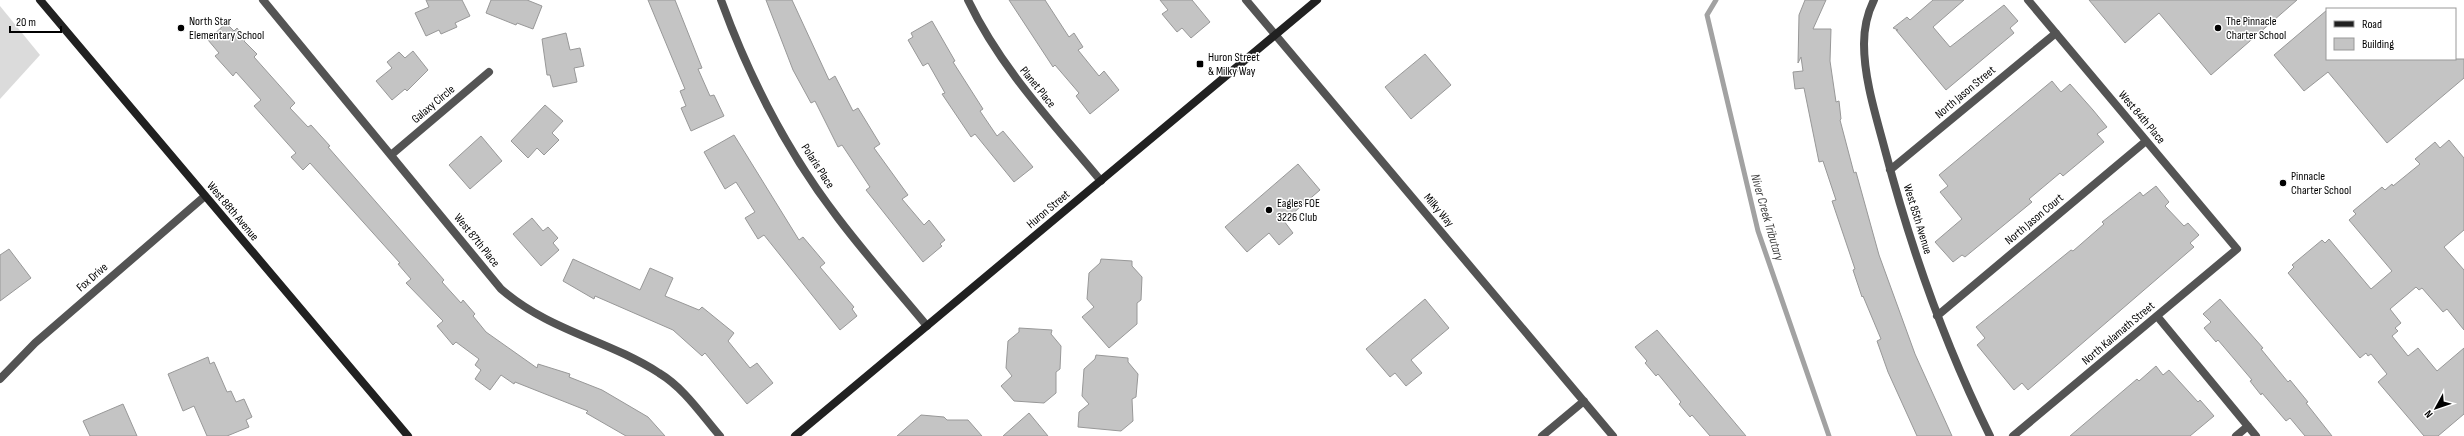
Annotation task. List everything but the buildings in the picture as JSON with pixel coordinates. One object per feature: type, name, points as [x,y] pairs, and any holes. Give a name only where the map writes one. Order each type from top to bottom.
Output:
[{"type":"main road","name":"West 88th Avenue","points":[[40,0],[408,436]]},
{"type":"main road","name":"Huron Street","points":[[795,436],[1317,0]]},
{"type":"street","name":"West 87th Place","points":[[263,0],[501,289],[535,315],[581,337],[632,357],[660,373],[676,385],[720,436]]},
{"type":"street","name":"Polaris Place","points":[[721,0],[764,100],[807,173],[838,218],[927,326]]},
{"type":"street","name":"Planet Place","points":[[968,0],[1000,57],[1027,94],[1100,181]]},
{"type":"street","name":"Milky Way","points":[[1246,0],[1613,436]]},
{"type":"street","name":"West 85th Avenue","points":[[1874,0],[1865,22],[1864,44],[1874,108],[1890,170],[1937,316],[1965,385],[1990,436]]},
{"type":"street","name":"West 84th Place","points":[[2028,0],[2237,249]]},
{"type":"street","name":"North Jason Street","points":[[1890,170],[2056,33]]},
{"type":"street","name":"Galaxy Circle","points":[[391,155],[490,72]]},
{"type":"street","name":"North Jason Court","points":[[1937,316],[2146,141]]},
{"type":"street","name":"Fox Drive","points":[[0,379],[40,338],[205,196]]},
{"type":"street","name":"North Kalamath Street","points":[[2014,436],[2237,249]]},
{"type":"street","points":[[2157,316],[2256,436]]},
{"type":"street","points":[[1542,436],[1584,401]]},
{"type":"street","points":[[2236,436],[2248,426]]},
{"type":"shaded area","points":[[0,6],[40,55],[0,99]]},
{"type":"waterway","name":"Niver Creek Tributary","points":[[1716,0],[1707,15],[1758,231],[1829,436]]},
{"type":"place","name":"North Star Elementary School","points":[[181,28]]},
{"type":"place","name":"The Pinnacle Charter School","points":[[2218,28]]},
{"type":"place","name":"Huron Street & Milky Way","points":[[1200,64]]},
{"type":"place","name":"Pinnacle Charter School","points":[[2283,183]]},
{"type":"place","name":"Eagles FOE 3226 Club","points":[[1269,210]]}]
